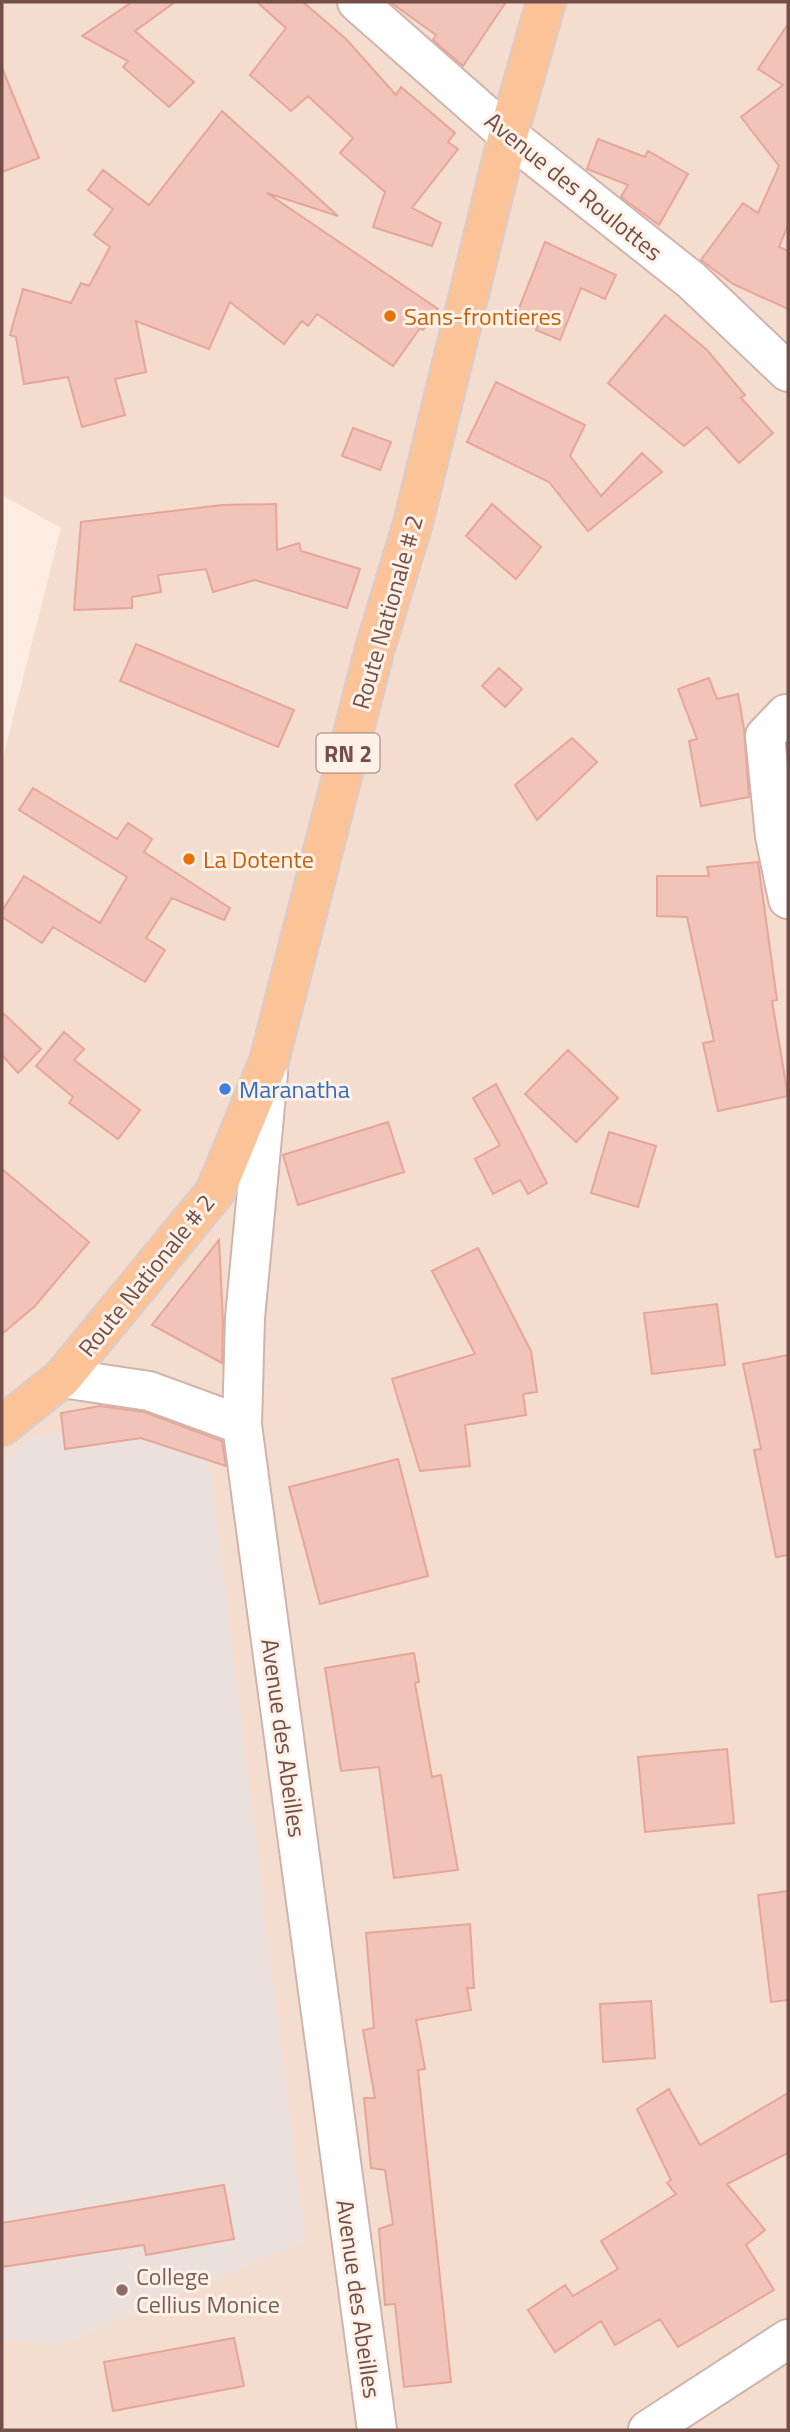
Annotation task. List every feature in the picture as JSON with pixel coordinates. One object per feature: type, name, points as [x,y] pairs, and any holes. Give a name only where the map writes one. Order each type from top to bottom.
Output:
[{"type":"main road","name":"Route Nationale # 2","points":[[2,1426],[62,1378],[215,1192],[269,1061],[375,648],[413,523],[508,135],[546,2]]},
{"type":"street","name":"Avenue des Roulottes","points":[[357,2],[508,135],[691,280],[788,372]]},
{"type":"street","points":[[786,714],[765,736],[775,836],[788,899]]},
{"type":"street","name":"Avenue des Abeilles","points":[[269,1061],[245,1318],[242,1425],[382,2424]]},
{"type":"street","points":[[62,1378],[149,1391],[242,1425]]},
{"type":"street","points":[[648,2430],[788,2339]]},
{"type":"shaded area","points":[[2,2],[788,2],[788,2430],[2,2430],[2,762],[61,528],[2,495]]},
{"type":"shaded area","points":[[130,1416],[207,1441],[305,2241],[62,2344],[2,2340],[2,1460],[34,1437]]},
{"type":"building","points":[[132,2],[175,2],[135,31],[194,82],[169,107],[123,67],[128,61],[82,36]]},
{"type":"building","points":[[257,2],[303,2],[346,39],[396,95],[401,87],[455,133],[448,142],[458,149],[412,208],[441,223],[432,246],[373,227],[385,192],[340,153],[353,138],[308,96],[291,111],[250,75],[286,28]]},
{"type":"building","points":[[390,2],[506,2],[463,66],[433,40],[436,35]]},
{"type":"building","points":[[788,24],[788,225],[779,247],[788,251],[788,309],[733,284],[701,260],[743,203],[758,213],[779,166],[741,117],[783,85],[758,69]]},
{"type":"building","points":[[2,68],[39,158],[2,172]]},
{"type":"building","points":[[222,111],[338,216],[267,193],[438,309],[423,330],[420,328],[393,366],[317,314],[308,326],[302,321],[284,344],[230,302],[209,349],[136,321],[146,372],[115,379],[125,415],[82,427],[68,377],[24,384],[16,337],[10,335],[23,289],[71,303],[81,283],[89,286],[110,247],[94,235],[113,209],[88,190],[103,170],[149,205]]},
{"type":"building","points":[[598,139],[645,157],[648,151],[688,174],[659,225],[621,197],[628,185],[587,169]]},
{"type":"building","points":[[545,242],[616,275],[605,299],[581,288],[560,340],[536,330],[540,320],[518,311]]},
{"type":"building","points":[[665,315],[707,350],[745,395],[741,398],[773,433],[739,463],[707,427],[684,446],[608,383]]},
{"type":"building","points":[[496,382],[585,425],[570,456],[601,496],[642,453],[662,472],[588,531],[549,482],[467,442]]},
{"type":"building","points":[[353,428],[391,442],[380,470],[342,456]]},
{"type":"building","points":[[276,504],[277,550],[299,543],[301,551],[360,569],[347,608],[255,580],[213,592],[206,569],[158,575],[161,592],[132,597],[132,608],[74,610],[81,522],[222,505]]},
{"type":"building","points":[[492,504],[541,547],[516,579],[466,536]]},
{"type":"building","points":[[136,644],[294,710],[278,747],[120,681]]},
{"type":"building","points":[[499,668],[522,689],[505,707],[482,686]]},
{"type":"building","points":[[709,678],[717,699],[738,694],[744,729],[749,797],[701,806],[689,741],[697,739],[678,689]]},
{"type":"building","points":[[572,738],[597,762],[537,820],[515,785]]},
{"type":"building","points":[[33,788],[117,839],[128,823],[152,839],[144,852],[230,908],[224,920],[172,898],[146,938],[165,950],[145,982],[53,927],[42,943],[2,917],[2,911],[24,876],[100,923],[127,877],[19,810]]},
{"type":"building","points":[[758,862],[777,1000],[772,1001],[788,1096],[718,1111],[703,1043],[714,1041],[687,917],[657,916],[657,876],[709,876],[707,867]]},
{"type":"building","points":[[2,1012],[41,1049],[18,1073],[2,1055]]},
{"type":"building","points":[[64,1032],[84,1049],[74,1060],[140,1110],[118,1139],[69,1103],[73,1097],[36,1066]]},
{"type":"building","points":[[568,1050],[618,1098],[576,1142],[525,1094]]},
{"type":"building","points":[[496,1084],[547,1183],[528,1194],[520,1180],[493,1194],[475,1159],[500,1145],[473,1098]]},
{"type":"building","points":[[388,1122],[404,1172],[298,1205],[283,1155]]},
{"type":"building","points":[[609,1132],[656,1146],[638,1207],[591,1193]]},
{"type":"building","points":[[2,1169],[89,1242],[35,1306],[2,1334]]},
{"type":"building","points":[[219,1240],[223,1322],[222,1363],[152,1325]]},
{"type":"building","points":[[478,1248],[531,1351],[537,1392],[523,1394],[526,1415],[465,1425],[470,1466],[420,1471],[392,1379],[475,1354],[432,1271]]},
{"type":"building","points":[[717,1304],[725,1365],[652,1374],[644,1313]]},
{"type":"building","points":[[788,1355],[788,1555],[776,1557],[754,1450],[761,1449],[743,1364]]},
{"type":"building","points":[[100,1406],[144,1412],[222,1441],[226,1466],[141,1438],[65,1449],[61,1413]]},
{"type":"building","points":[[398,1459],[428,1576],[320,1604],[289,1487]]},
{"type":"building","points":[[414,1653],[419,1682],[415,1683],[432,1777],[441,1775],[458,1870],[394,1878],[379,1767],[341,1771],[325,1668]]},
{"type":"building","points":[[727,1749],[734,1823],[645,1832],[638,1757]]},
{"type":"building","points":[[788,1891],[788,2000],[771,2002],[758,1895]]},
{"type":"building","points":[[470,1924],[474,1988],[467,1988],[471,2010],[416,2020],[425,2069],[418,2070],[451,2382],[404,2387],[395,2304],[385,2305],[379,2229],[393,2224],[385,2170],[371,2168],[364,2098],[375,2098],[363,2030],[374,2028],[366,1933]]},
{"type":"building","points":[[651,2001],[655,2058],[603,2062],[600,2004]]},
{"type":"building","points":[[669,2089],[700,2145],[788,2093],[788,2153],[727,2184],[765,2230],[746,2245],[774,2290],[678,2347],[660,2319],[615,2345],[601,2321],[555,2352],[528,2310],[565,2285],[573,2296],[618,2269],[601,2241],[676,2194],[667,2183],[671,2180],[637,2109]]},
{"type":"building","points":[[224,2185],[234,2239],[146,2255],[144,2245],[2,2267],[2,2223]]},
{"type":"building","points":[[234,2338],[244,2386],[113,2411],[104,2362]]},
{"type":"place","name":"Sans-frontieres","points":[[390,316]]},
{"type":"place","name":"La Dotente","points":[[189,859]]},
{"type":"place","name":"Maranatha","points":[[225,1089]]},
{"type":"place","name":"College Cellius Monice","points":[[122,2290]]}]
